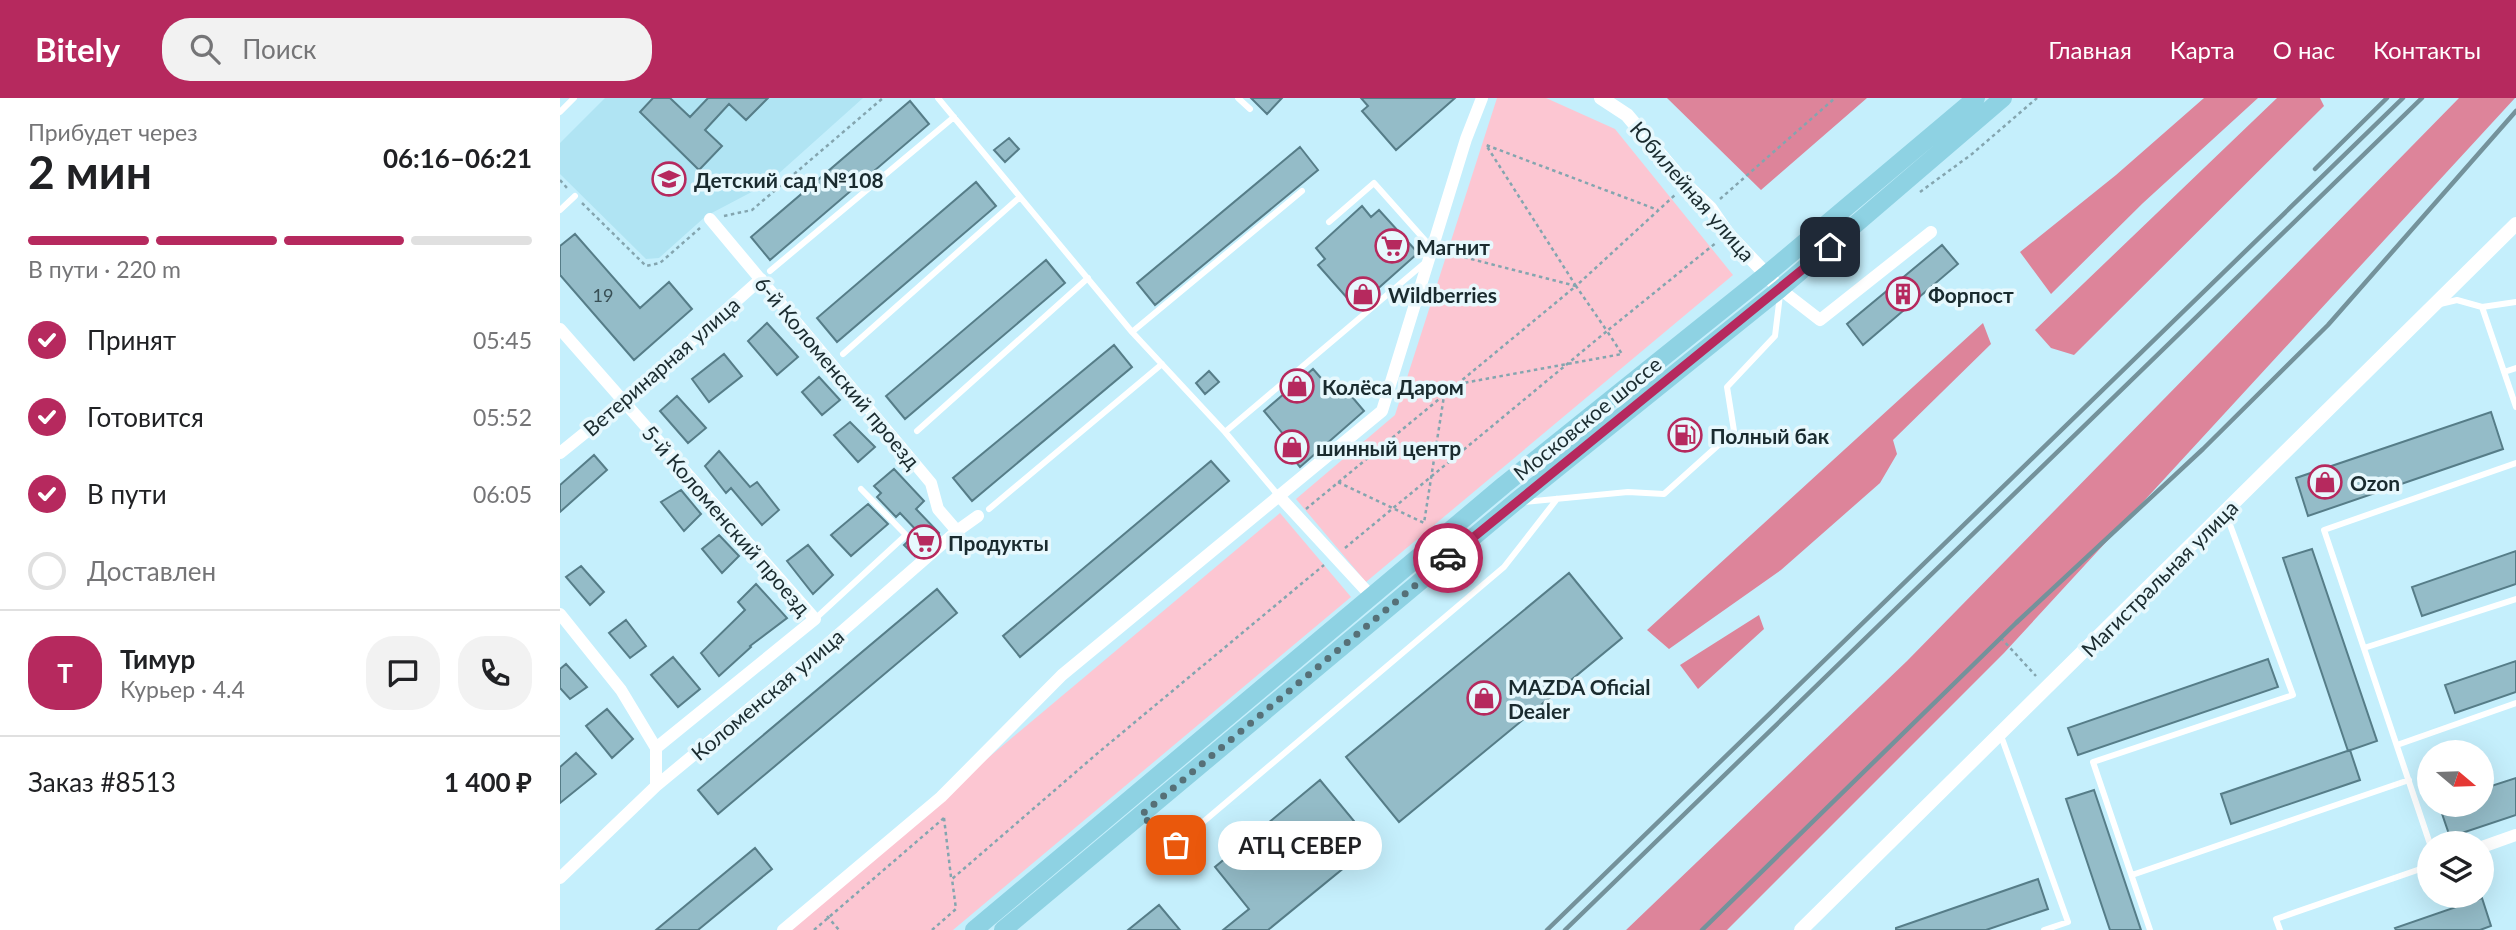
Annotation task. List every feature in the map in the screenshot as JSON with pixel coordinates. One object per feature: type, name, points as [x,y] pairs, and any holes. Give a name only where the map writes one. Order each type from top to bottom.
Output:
[{"type":"main road","name":"Московское шоссе","points":[[974,930],[1504,485],[1767,274],[1976,98]]},
{"type":"main road","name":"Московское шоссе","points":[[1003,930],[1514,503],[1780,289],[2003,98]]},
{"type":"street","points":[[783,930],[941,797],[1062,675],[1382,411],[1466,139],[1482,98]]},
{"type":"street","name":"Юбилейная улица","points":[[1601,98],[1627,115],[1662,158],[1710,208],[1728,234],[1780,289]]},
{"type":"street","name":"6-й Коломенский проезд","points":[[710,219],[766,275],[931,484],[938,509],[957,531]]},
{"type":"street","name":"Магистральная улица","points":[[1801,930],[2516,224]]},
{"type":"street","points":[[1780,289],[1820,320],[1931,232]]},
{"type":"street","name":"Ветеринарная улица","points":[[562,448],[623,402],[766,275]]},
{"type":"street","name":"5-й Коломенский проезд","points":[[560,329],[815,619],[656,748]]},
{"type":"street","points":[[1278,495],[1372,597]]},
{"type":"street","name":"Коломенская улица","points":[[560,878],[656,786],[831,641],[957,531],[984,512]]},
{"type":"street","points":[[560,614],[621,690],[656,748],[656,786]]},
{"type":"street","points":[[2494,843],[2516,835]]},
{"type":"lane","points":[[560,112],[574,98]]},
{"type":"lane","points":[[938,98],[1132,332],[1225,432],[1278,495]]},
{"type":"lane","points":[[1238,98],[1250,109]]},
{"type":"lane","points":[[766,275],[954,117]]},
{"type":"lane","points":[[1225,432],[1430,254],[1374,183],[1329,222]]},
{"type":"lane","points":[[1132,332],[1302,191]]},
{"type":"lane","points":[[560,210],[575,196]]},
{"type":"lane","points":[[843,354],[1020,197]]},
{"type":"lane","points":[[917,431],[1088,278]]},
{"type":"lane","points":[[1514,503],[1628,492],[1664,494],[1734,430],[1727,387],[1775,336],[1780,289]]},
{"type":"lane","points":[[2434,305],[2457,300],[2482,307],[2516,302]]},
{"type":"lane","points":[[2482,307],[2516,407]]},
{"type":"lane","points":[[984,512],[1162,364]]},
{"type":"lane","points":[[2504,372],[2516,368]]},
{"type":"lane","points":[[2426,831],[2324,530],[2516,463]]},
{"type":"lane","points":[[815,619],[906,535],[861,489]]},
{"type":"lane","points":[[1141,815],[1176,845],[1504,567],[1557,499]]},
{"type":"lane","points":[[2150,930],[2093,762],[2293,695],[2229,522],[2229,508]]},
{"type":"lane","points":[[2364,648],[2516,599]]},
{"type":"lane","points":[[2397,745],[2516,704]]},
{"type":"lane","points":[[2000,733],[2068,922],[2044,930]]},
{"type":"lane","points":[[2132,875],[2409,780]]},
{"type":"lane","points":[[2280,930],[2277,919],[2417,870]]},
{"type":"path","points":[[560,180],[646,266],[660,263],[710,219],[752,210],[883,98]]},
{"type":"path","points":[[1710,208],[1835,98]]},
{"type":"path","points":[[1913,198],[1972,154],[2037,98]]},
{"type":"path","points":[[1576,285],[1486,145],[1659,210]]},
{"type":"path","points":[[1386,397],[1622,354],[1606,331],[1728,234]]},
{"type":"path","points":[[1430,254],[1576,285]]},
{"type":"path","points":[[1296,517],[1576,285]]},
{"type":"path","points":[[1338,482],[1424,523],[1444,396]]},
{"type":"path","points":[[2001,638],[2048,689]]},
{"type":"path","points":[[941,797],[952,879]]},
{"type":"path","points":[[814,930],[944,818]]},
{"type":"path","points":[[817,902],[839,930]]},
{"type":"shaded area","name":"Детский сад №108","points":[[605,98],[863,98],[767,184],[706,216],[659,258],[646,259],[560,174],[560,143]]},
{"type":"shaded area","points":[[1497,98],[1546,98],[1615,129],[1733,275],[1366,582],[1296,499],[1395,415]]},
{"type":"shaded area","points":[[1667,98],[1867,98],[1761,190]]},
{"type":"shaded area","points":[[2204,98],[2258,98],[2143,203],[2051,294],[2020,252],[2116,175]]},
{"type":"shaded area","points":[[2277,98],[2320,98],[2324,106],[2074,355],[2051,348],[2035,330]]},
{"type":"shaded area","points":[[2459,98],[2515,98],[2004,653],[1727,930],[1626,930],[1907,661]]},
{"type":"shaded area","points":[[1983,323],[1991,344],[1893,440],[1897,454],[1880,483],[1781,570],[1669,649],[1647,630]]},
{"type":"shaded area","points":[[1280,513],[1351,597],[953,930],[783,930]]},
{"type":"shaded area","points":[[1759,615],[1764,629],[1698,689],[1680,665]]},
{"type":"building","points":[[653,98],[670,98],[690,117],[708,98],[768,98],[746,120],[729,104],[705,130],[722,146],[699,170],[640,112]]},
{"type":"building","points":[[1251,98],[1282,98],[1267,114]]},
{"type":"building","points":[[1361,98],[1455,98],[1396,150],[1362,111],[1368,106]]},
{"type":"building","points":[[910,101],[929,124],[770,260],[751,237]]},
{"type":"building","points":[[1009,138],[1019,149],[1005,162],[994,150]]},
{"type":"building","points":[[1300,147],[1318,170],[1155,305],[1137,283]]},
{"type":"building","points":[[976,182],[996,206],[837,342],[817,318]]},
{"type":"building","points":[[1362,206],[1371,217],[1379,210],[1418,253],[1356,308],[1318,265],[1325,259],[1316,248]]},
{"type":"building","points":[[575,234],[640,308],[669,282],[692,309],[634,360],[560,275],[560,246]]},
{"type":"building","name":"Форпост","points":[[1942,245],[1958,264],[1863,345],[1847,324]]},
{"type":"building","points":[[1046,260],[1065,283],[905,419],[886,396]]},
{"type":"building","points":[[767,323],[798,357],[777,375],[748,341]]},
{"type":"building","points":[[1114,345],[1132,367],[972,501],[953,478]]},
{"type":"building","points":[[724,354],[742,376],[709,402],[692,379]]},
{"type":"building","points":[[1313,369],[1334,393],[1342,385],[1364,411],[1300,467],[1278,440],[1284,435],[1264,411]]},
{"type":"building","points":[[1209,371],[1219,382],[1205,394],[1196,383]]},
{"type":"building","points":[[819,377],[840,400],[822,415],[802,392]]},
{"type":"building","points":[[677,396],[706,428],[688,443],[660,411]]},
{"type":"building","points":[[2491,412],[2503,449],[2308,516],[2296,478]]},
{"type":"building","points":[[850,422],[875,447],[858,462],[834,435]]},
{"type":"building","points":[[719,451],[750,487],[757,482],[779,510],[762,525],[731,488],[726,493],[705,466]]},
{"type":"building","points":[[594,455],[607,470],[560,512],[560,485]]},
{"type":"building","points":[[1211,461],[1229,481],[1020,657],[1003,636]]},
{"type":"building","points":[[894,469],[924,501],[916,509],[939,533],[915,556],[904,545],[918,532],[900,513],[896,517],[877,497],[881,493],[874,486]]},
{"type":"building","points":[[681,490],[701,514],[684,531],[661,502]]},
{"type":"building","points":[[868,504],[888,524],[851,556],[831,535]]},
{"type":"building","points":[[719,535],[739,556],[722,573],[702,549]]},
{"type":"building","points":[[808,545],[833,575],[813,594],[787,561]]},
{"type":"building","points":[[2312,549],[2377,741],[2348,751],[2283,558]]},
{"type":"building","points":[[2516,551],[2516,584],[2422,616],[2412,587]]},
{"type":"building","points":[[581,566],[604,592],[590,605],[566,577]]},
{"type":"building","name":"MAZDA Oficial Dealer","points":[[1569,573],[1622,638],[1399,822],[1346,757]]},
{"type":"building","points":[[756,584],[787,618],[750,646],[719,676],[701,653],[745,610],[738,602]]},
{"type":"building","points":[[937,589],[957,613],[718,814],[698,790]]},
{"type":"building","points":[[626,620],[646,646],[630,658],[609,633]]},
{"type":"building","points":[[673,657],[700,689],[678,707],[651,675]]},
{"type":"building","points":[[2268,659],[2278,687],[2078,755],[2068,728]]},
{"type":"building","points":[[2516,661],[2516,692],[2455,713],[2445,685]]},
{"type":"building","points":[[566,664],[587,687],[570,699],[560,688],[560,669]]},
{"type":"building","points":[[607,709],[633,739],[612,758],[586,726]]},
{"type":"building","points":[[2350,750],[2360,780],[2231,824],[2221,794]]},
{"type":"building","points":[[576,753],[596,774],[560,803],[560,767]]},
{"type":"building","points":[[2516,778],[2516,815],[2468,831],[2448,831],[2443,817],[2494,817],[2494,785]]},
{"type":"building","points":[[1320,780],[1373,844],[1268,930],[1223,930],[1249,909],[1215,867]]},
{"type":"building","points":[[2094,790],[2141,930],[2110,930],[2066,799]]},
{"type":"building","points":[[755,848],[772,869],[698,930],[656,930]]},
{"type":"building","points":[[2038,879],[2048,909],[1986,930],[1896,930],[1896,928]]},
{"type":"building","points":[[1159,905],[1180,930],[1128,930]]},
{"type":"building","points":[[2453,908],[2485,908],[2491,926],[2480,930],[2395,928]]},
{"type":"railway","points":[[2315,169],[2387,98]]},
{"type":"railway","points":[[1547,930],[2403,98]]},
{"type":"railway","points":[[1565,930],[2422,98]]},
{"type":"railway","points":[[1702,930],[2016,623],[2203,449],[2328,325],[2516,111]]},
{"type":"way so far","points":[[1176,845],[1141,815],[1448,558]]},
{"type":"place","name":"Детский сад №108","points":[[669,179]]},
{"type":"place","name":"Магнит","points":[[1392,246]]},
{"type":"place","name":"Wildberries","points":[[1363,294]]},
{"type":"place","name":"Форпост","points":[[1903,294]]},
{"type":"place","name":"Колёса Даром","points":[[1297,386]]},
{"type":"place","name":"Полный бак","points":[[1685,435]]},
{"type":"place","name":"шинный центр","points":[[1292,447]]},
{"type":"place","name":"Ozon","points":[[2325,482]]},
{"type":"place","name":"Продукты","points":[[924,542]]},
{"type":"place","name":"MAZDA Oficial Dealer","points":[[1484,698]]},
{"type":"place","name":"АТЦ СЕВЕР","points":[[1176,845]]},
{"type":"route","points":[[1448,558],[1830,247]]}]
